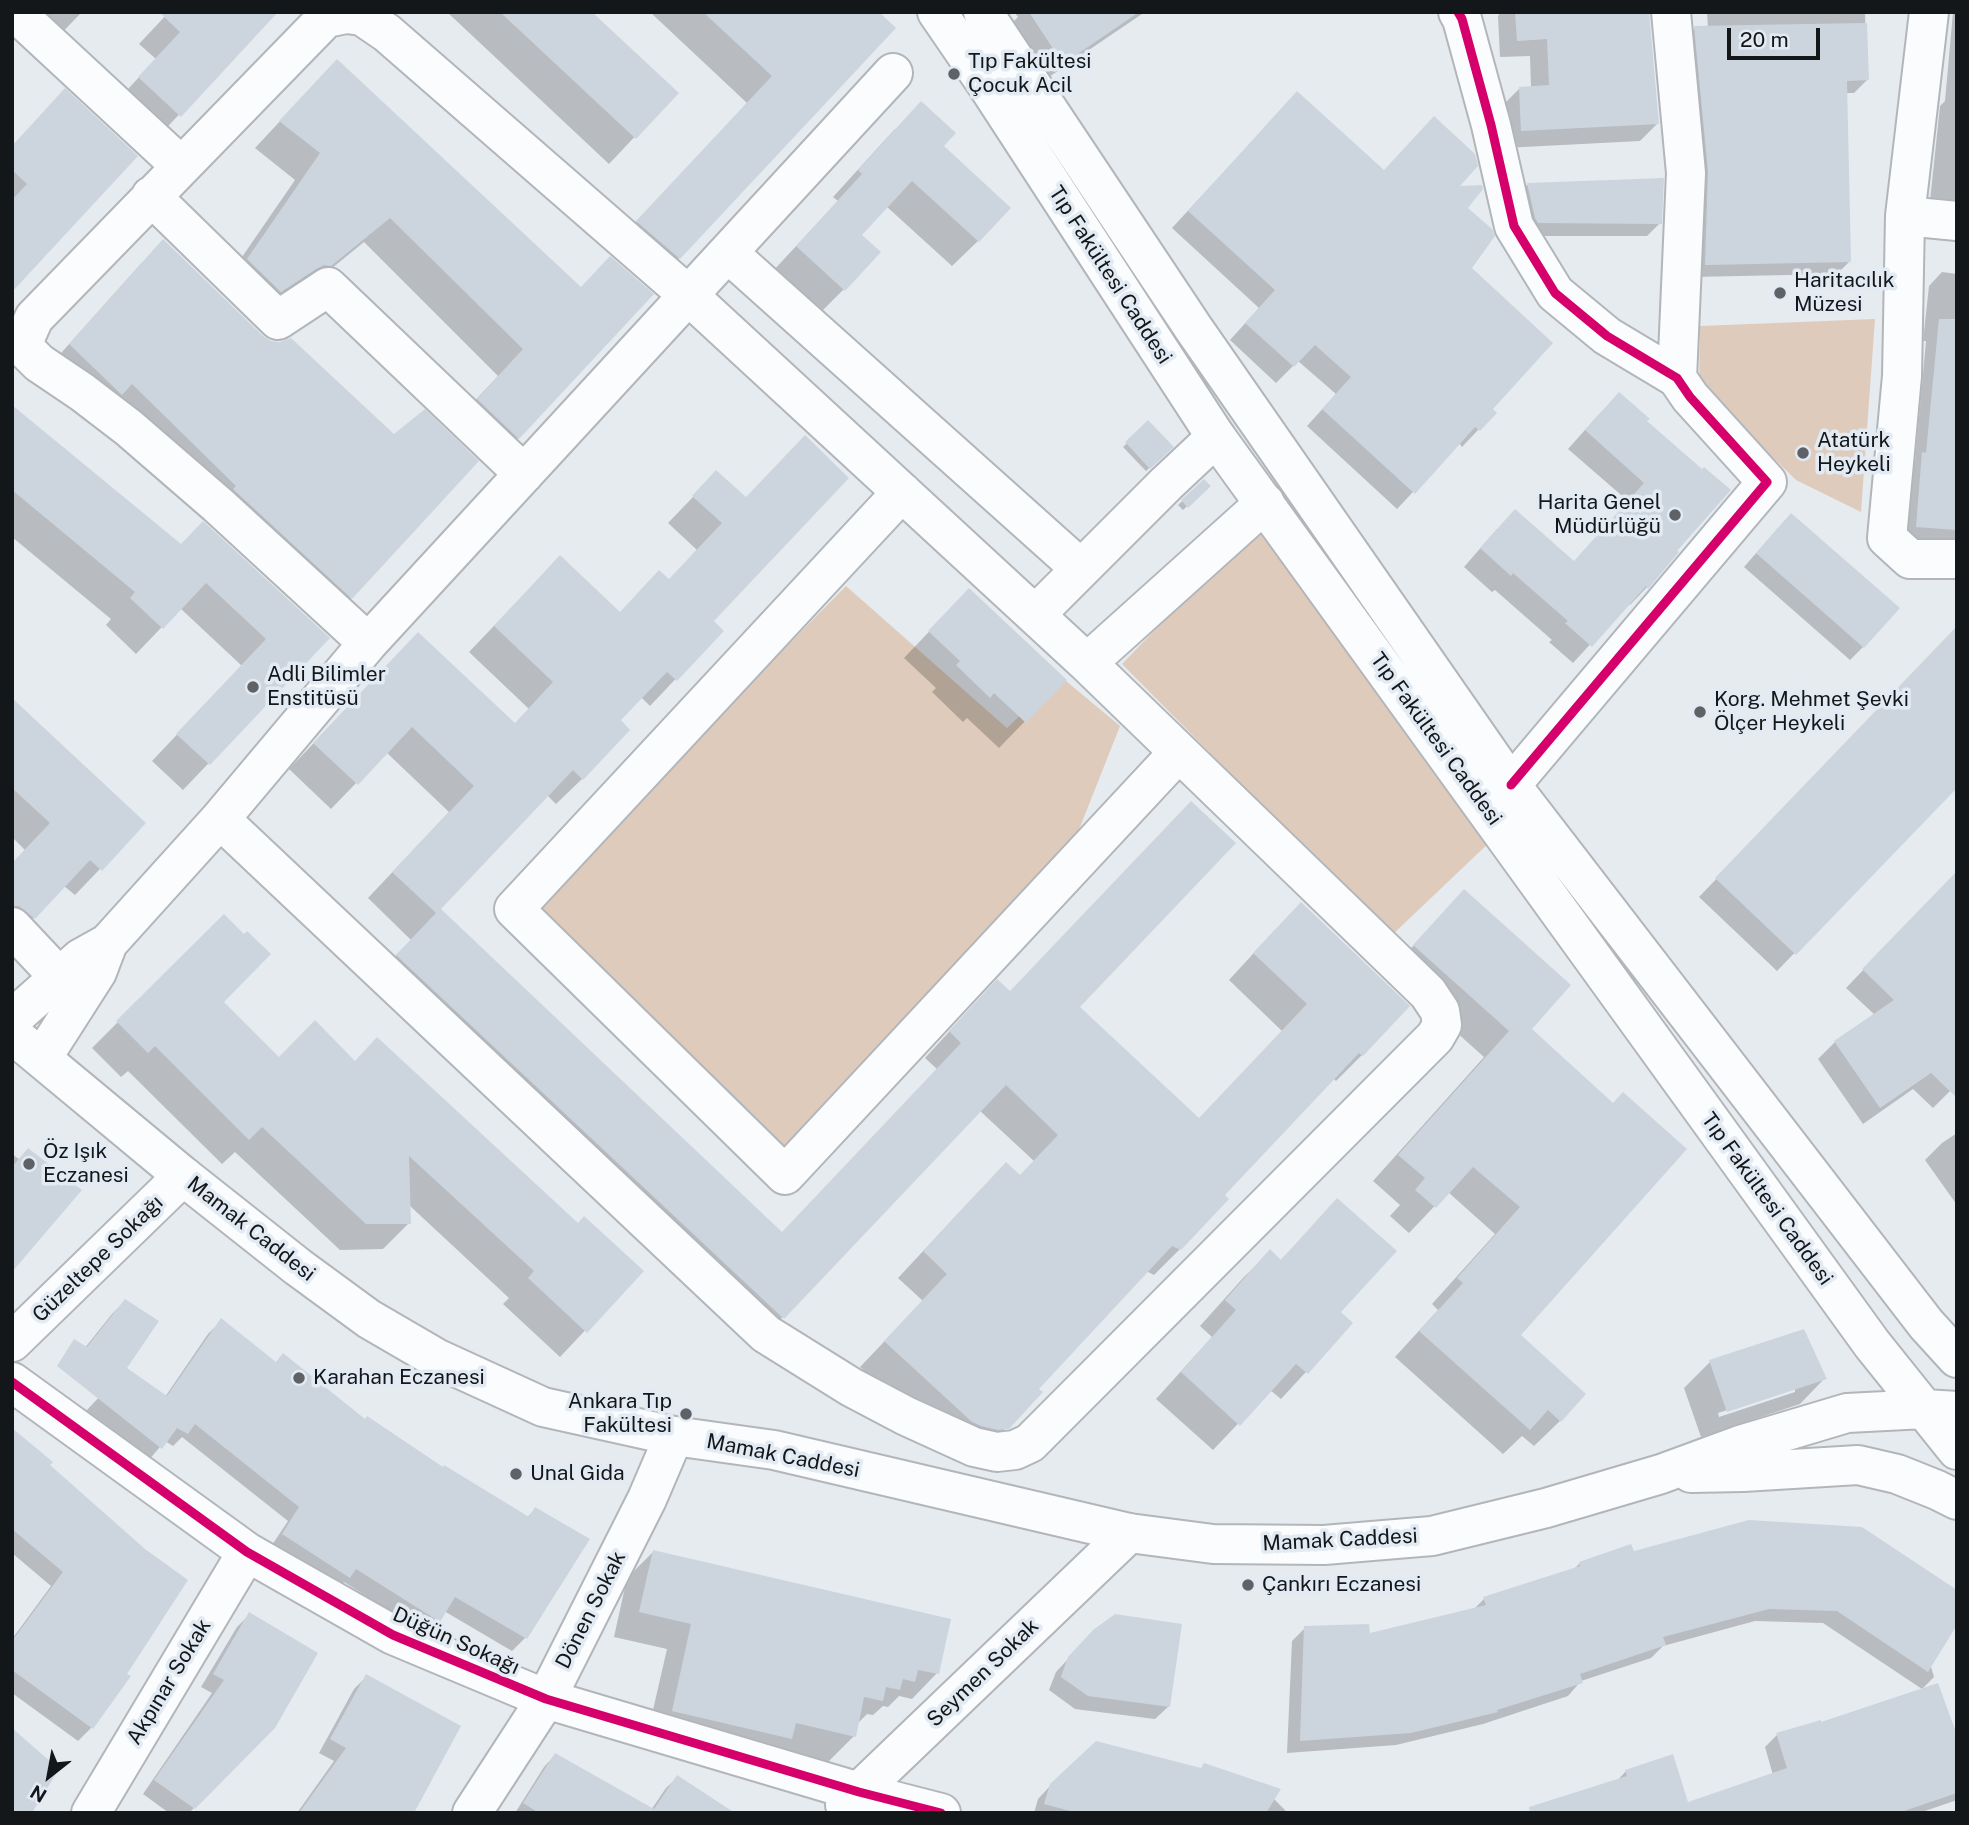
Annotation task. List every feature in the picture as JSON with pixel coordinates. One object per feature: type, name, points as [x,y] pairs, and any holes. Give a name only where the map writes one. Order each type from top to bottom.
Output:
[{"type":"main road","points":[[15,12],[181,166]]},
{"type":"main road","name":"Tıp Fakültesi Caddesi","points":[[937,12],[1216,437],[1872,1345],[1941,1410],[1957,1450]]},
{"type":"main road","name":"Tıp Fakültesi Caddesi","points":[[983,12],[1194,329],[1511,785],[1926,1324],[1957,1358]]},
{"type":"main road","points":[[1458,12],[1491,125],[1514,226],[1555,293],[1606,336],[1677,378],[1690,397],[1767,482],[1511,785]]},
{"type":"main road","points":[[1671,12],[1686,173],[1677,378]]},
{"type":"main road","points":[[1929,12],[1905,216],[1902,376],[1887,538],[1910,559],[1957,559]]},
{"type":"main road","points":[[220,819],[766,1334],[851,1387],[906,1416],[974,1447],[997,1452],[1015,1450],[1030,1443],[1435,1037],[1442,1025],[1440,1011],[1427,993],[1087,663],[902,492],[688,295],[387,33],[362,16],[346,13],[326,18],[34,318],[26,336],[25,349],[39,363],[129,428],[228,514],[368,643]]},
{"type":"main road","points":[[12,1019],[81,958],[108,943],[220,819],[368,643],[893,73]]},
{"type":"main road","points":[[151,197],[278,320],[328,287],[524,474]]},
{"type":"main road","points":[[1905,216],[1957,220]]},
{"type":"main road","points":[[728,253],[1081,569]]},
{"type":"main road","points":[[1035,615],[1216,437]]},
{"type":"main road","points":[[902,492],[514,909],[785,1175],[1179,752]]},
{"type":"main road","points":[[1087,663],[1265,503]]},
{"type":"main road","points":[[12,927],[59,978]]},
{"type":"main road","points":[[42,1058],[97,972],[108,943]]},
{"type":"main road","name":"Mamak Caddesi","points":[[12,1034],[183,1176],[369,1319],[436,1358],[544,1408],[674,1436],[774,1450],[1129,1533],[1213,1544],[1324,1545],[1432,1536],[1546,1508],[1661,1474],[1740,1445],[1847,1413],[1941,1410]]},
{"type":"main road","name":"Güzeltepe Sokağı","points":[[12,1342],[183,1176]]},
{"type":"main road","name":"Düğün Sokağı","points":[[12,1382],[247,1552],[393,1635],[546,1699],[848,1803],[941,1813]]},
{"type":"main road","name":"Dönen Sokak","points":[[472,1813],[546,1699],[648,1499],[674,1436]]},
{"type":"main road","name":"Mamak Caddesi","points":[[1661,1474],[1858,1465],[1897,1474],[1957,1500]]},
{"type":"main road","name":"Seymen Sokak","points":[[848,1803],[1129,1533]]},
{"type":"main road","name":"Akpınar Sokak","points":[[90,1813],[247,1552]]},
{"type":"shaded area","points":[[1875,319],[1861,512],[1796,480],[1699,385],[1700,326]]},
{"type":"shaded area","points":[[1255,526],[1492,840],[1391,936],[1122,664]]},
{"type":"shaded area","points":[[846,586],[1007,728],[1060,676],[1120,726],[1069,855],[788,1150],[529,907]]},
{"type":"building","points":[[159,12],[278,12],[181,117],[138,77],[180,32]]},
{"type":"building","points":[[500,12],[592,12],[679,93],[636,139]]},
{"type":"building","points":[[703,12],[879,12],[896,28],[680,259],[636,221],[772,76]]},
{"type":"building","points":[[1029,12],[1139,12],[1063,64]]},
{"type":"building","points":[[1515,12],[1649,12],[1659,124],[1521,131],[1519,87],[1549,85],[1547,39],[1517,41]]},
{"type":"building","points":[[1867,23],[1869,80],[1847,81],[1851,262],[1705,265],[1708,171],[1694,26]]},
{"type":"building","points":[[337,59],[581,287],[610,256],[654,294],[519,439],[477,399],[523,349],[390,218],[331,266],[324,265],[316,269],[281,292],[247,259],[320,153],[279,121]]},
{"type":"building","points":[[65,88],[138,156],[12,292],[12,200],[27,184],[12,170],[12,146]]},
{"type":"building","points":[[1297,91],[1384,170],[1434,116],[1475,154],[1478,166],[1460,186],[1482,185],[1483,189],[1468,208],[1492,229],[1495,236],[1472,268],[1553,343],[1493,409],[1497,413],[1480,431],[1475,427],[1415,494],[1322,409],[1351,377],[1315,345],[1294,367],[1245,323],[1275,290],[1188,211]]},
{"type":"building","points":[[921,101],[956,133],[944,146],[1011,208],[979,242],[912,181],[862,235],[881,252],[845,291],[796,246],[862,174],[858,170]]},
{"type":"building","points":[[1664,178],[1662,224],[1538,223],[1527,183]]},
{"type":"building","points":[[163,239],[263,336],[280,342],[291,338],[394,434],[425,409],[479,461],[352,599],[233,489],[236,486],[132,384],[122,395],[69,344]]},
{"type":"building","points":[[1939,319],[1957,319],[1957,530],[1916,527],[1922,452],[1926,453]]},
{"type":"building","name":"Harita Genel Müdürlüğü","points":[[1619,392],[1650,419],[1647,421],[1702,469],[1704,467],[1731,490],[1677,551],[1679,552],[1648,589],[1646,586],[1592,647],[1565,623],[1568,621],[1480,548],[1515,509],[1574,561],[1644,483],[1585,430]]},
{"type":"building","points":[[12,405],[181,544],[203,521],[330,638],[210,765],[176,734],[266,639],[206,583],[163,629],[130,598],[135,592],[12,490]]},
{"type":"building","points":[[1148,420],[1174,447],[1150,469],[1125,442]]},
{"type":"building","points":[[805,435],[849,478],[714,621],[724,631],[677,681],[667,672],[621,720],[630,730],[583,780],[573,770],[441,909],[782,1232],[961,1043],[949,1031],[997,979],[1010,991],[1191,801],[1236,843],[1080,1007],[1199,1118],[1307,1004],[1253,953],[1301,902],[1410,1006],[1363,1056],[1359,1053],[1225,1195],[1229,1199],[1181,1250],[1172,1246],[1039,1389],[1043,1392],[1009,1429],[998,1430],[971,1421],[884,1341],[947,1274],[923,1251],[1006,1162],[1020,1175],[1058,1135],[1006,1085],[784,1319],[396,955],[436,913],[392,872],[474,786],[412,727],[358,785],[313,743],[418,632],[515,723],[553,682],[494,626],[560,555],[620,612],[659,570],[669,579],[722,523],[692,496],[716,470],[746,497]]},
{"type":"building","points":[[1204,479],[1211,486],[1188,508],[1181,500]]},
{"type":"building","points":[[1791,513],[1900,608],[1864,648],[1756,553]]},
{"type":"building","points":[[969,588],[1067,680],[1026,723],[994,693],[990,698],[956,665],[960,661],[928,631]]},
{"type":"building","points":[[1957,626],[1957,788],[1796,955],[1715,878]]},
{"type":"building","points":[[12,698],[146,823],[102,871],[90,860],[35,919],[19,906],[12,906],[12,863],[50,823],[12,788]]},
{"type":"building","points":[[1957,871],[1957,1098],[1931,1073],[1880,1108],[1834,1041],[1894,1000],[1862,969]]},
{"type":"building","points":[[1464,889],[1571,985],[1532,1029],[1613,1103],[1623,1092],[1687,1149],[1521,1335],[1586,1394],[1561,1422],[1548,1410],[1530,1430],[1419,1331],[1463,1283],[1457,1278],[1520,1207],[1473,1167],[1436,1208],[1415,1190],[1425,1178],[1398,1155],[1509,1031],[1413,945]]},
{"type":"building","points":[[224,914],[244,934],[247,931],[271,954],[224,1002],[279,1057],[315,1020],[355,1061],[377,1037],[578,1223],[584,1216],[644,1271],[587,1333],[528,1278],[534,1271],[409,1156],[411,1224],[366,1224],[262,1127],[249,1140],[155,1046],[148,1053],[116,1021]]},
{"type":"building","points":[[28,1148],[82,1190],[12,1272],[12,1167]]},
{"type":"building","points":[[1337,1198],[1397,1251],[1341,1312],[1353,1323],[1308,1374],[1296,1364],[1240,1426],[1181,1372],[1236,1310],[1225,1300],[1270,1249],[1281,1260]]},
{"type":"building","points":[[125,1299],[159,1321],[127,1368],[167,1396],[221,1318],[276,1362],[283,1353],[365,1419],[367,1416],[443,1467],[444,1465],[529,1517],[535,1507],[590,1539],[527,1639],[455,1597],[440,1622],[356,1569],[350,1578],[282,1534],[299,1507],[195,1424],[188,1434],[177,1428],[162,1449],[57,1366],[74,1339],[87,1347]]},
{"type":"building","points":[[1804,1329],[1827,1379],[1727,1412],[1709,1360]]},
{"type":"building","points":[[12,1428],[53,1462],[50,1465],[145,1549],[188,1580],[127,1674],[131,1676],[93,1729],[12,1670],[12,1641],[63,1572],[12,1529]]},
{"type":"building","points":[[1749,1520],[1862,1527],[1957,1590],[1957,1625],[1928,1672],[1837,1611],[1769,1609],[1663,1637],[1666,1645],[1580,1674],[1583,1683],[1497,1710],[1498,1712],[1411,1733],[1300,1741],[1304,1626],[1369,1624],[1370,1633],[1486,1605],[1483,1597],[1580,1566],[1579,1562],[1631,1544],[1634,1551]]},
{"type":"building","points":[[653,1550],[951,1619],[939,1674],[918,1670],[915,1682],[903,1679],[900,1690],[886,1687],[883,1701],[864,1697],[856,1737],[796,1723],[792,1739],[672,1711],[691,1624],[639,1612]]},
{"type":"building","points":[[249,1612],[318,1653],[275,1728],[195,1809],[154,1780],[224,1680],[213,1674]]},
{"type":"building","points":[[1115,1614],[1182,1624],[1170,1707],[1088,1696],[1061,1677],[1068,1657],[1093,1630]]},
{"type":"building","points":[[366,1674],[461,1726],[414,1813],[299,1813],[346,1748],[330,1739]]},
{"type":"building","points":[[1938,1683],[1957,1735],[1957,1793],[1898,1813],[1530,1813],[1529,1807],[1627,1776],[1625,1770],[1673,1754],[1688,1802],[1787,1768],[1776,1733],[1821,1722]]},
{"type":"building","points":[[12,1728],[59,1769],[32,1813],[12,1813]]},
{"type":"building","points":[[1096,1741],[1201,1768],[1204,1763],[1281,1789],[1266,1813],[1078,1813],[1044,1804],[1050,1784]]},
{"type":"building","points":[[555,1753],[654,1809],[677,1775],[735,1813],[539,1813],[523,1803]]},
{"type":"cycle path","points":[[1458,12],[1491,125],[1514,226],[1555,293],[1607,336],[1677,378],[1690,397],[1767,482],[1511,785]]},
{"type":"cycle path","points":[[12,1382],[247,1552],[393,1635],[546,1699],[859,1792],[941,1813]]},
{"type":"place","name":"Tıp Fakültesi Çocuk Acil","points":[[954,74]]},
{"type":"place","name":"Haritacılık Müzesi","points":[[1780,293]]},
{"type":"place","name":"Atatürk Heykeli","points":[[1803,453]]},
{"type":"place","name":"Harita Genel Müdürlüğü","points":[[1675,515]]},
{"type":"place","name":"Adli Bilimler Enstitüsü","points":[[253,687]]},
{"type":"place","name":"Korg. Mehmet Şevki Ölçer Heykeli","points":[[1700,712]]},
{"type":"place","name":"Öz Işık Eczanesi","points":[[29,1164]]},
{"type":"place","name":"Karahan Eczanesi","points":[[299,1378]]},
{"type":"place","name":"Ankara Tıp Fakültesi","points":[[686,1414]]},
{"type":"place","name":"Unal Gida","points":[[516,1474]]},
{"type":"place","name":"Çankırı Eczanesi","points":[[1248,1585]]}]
